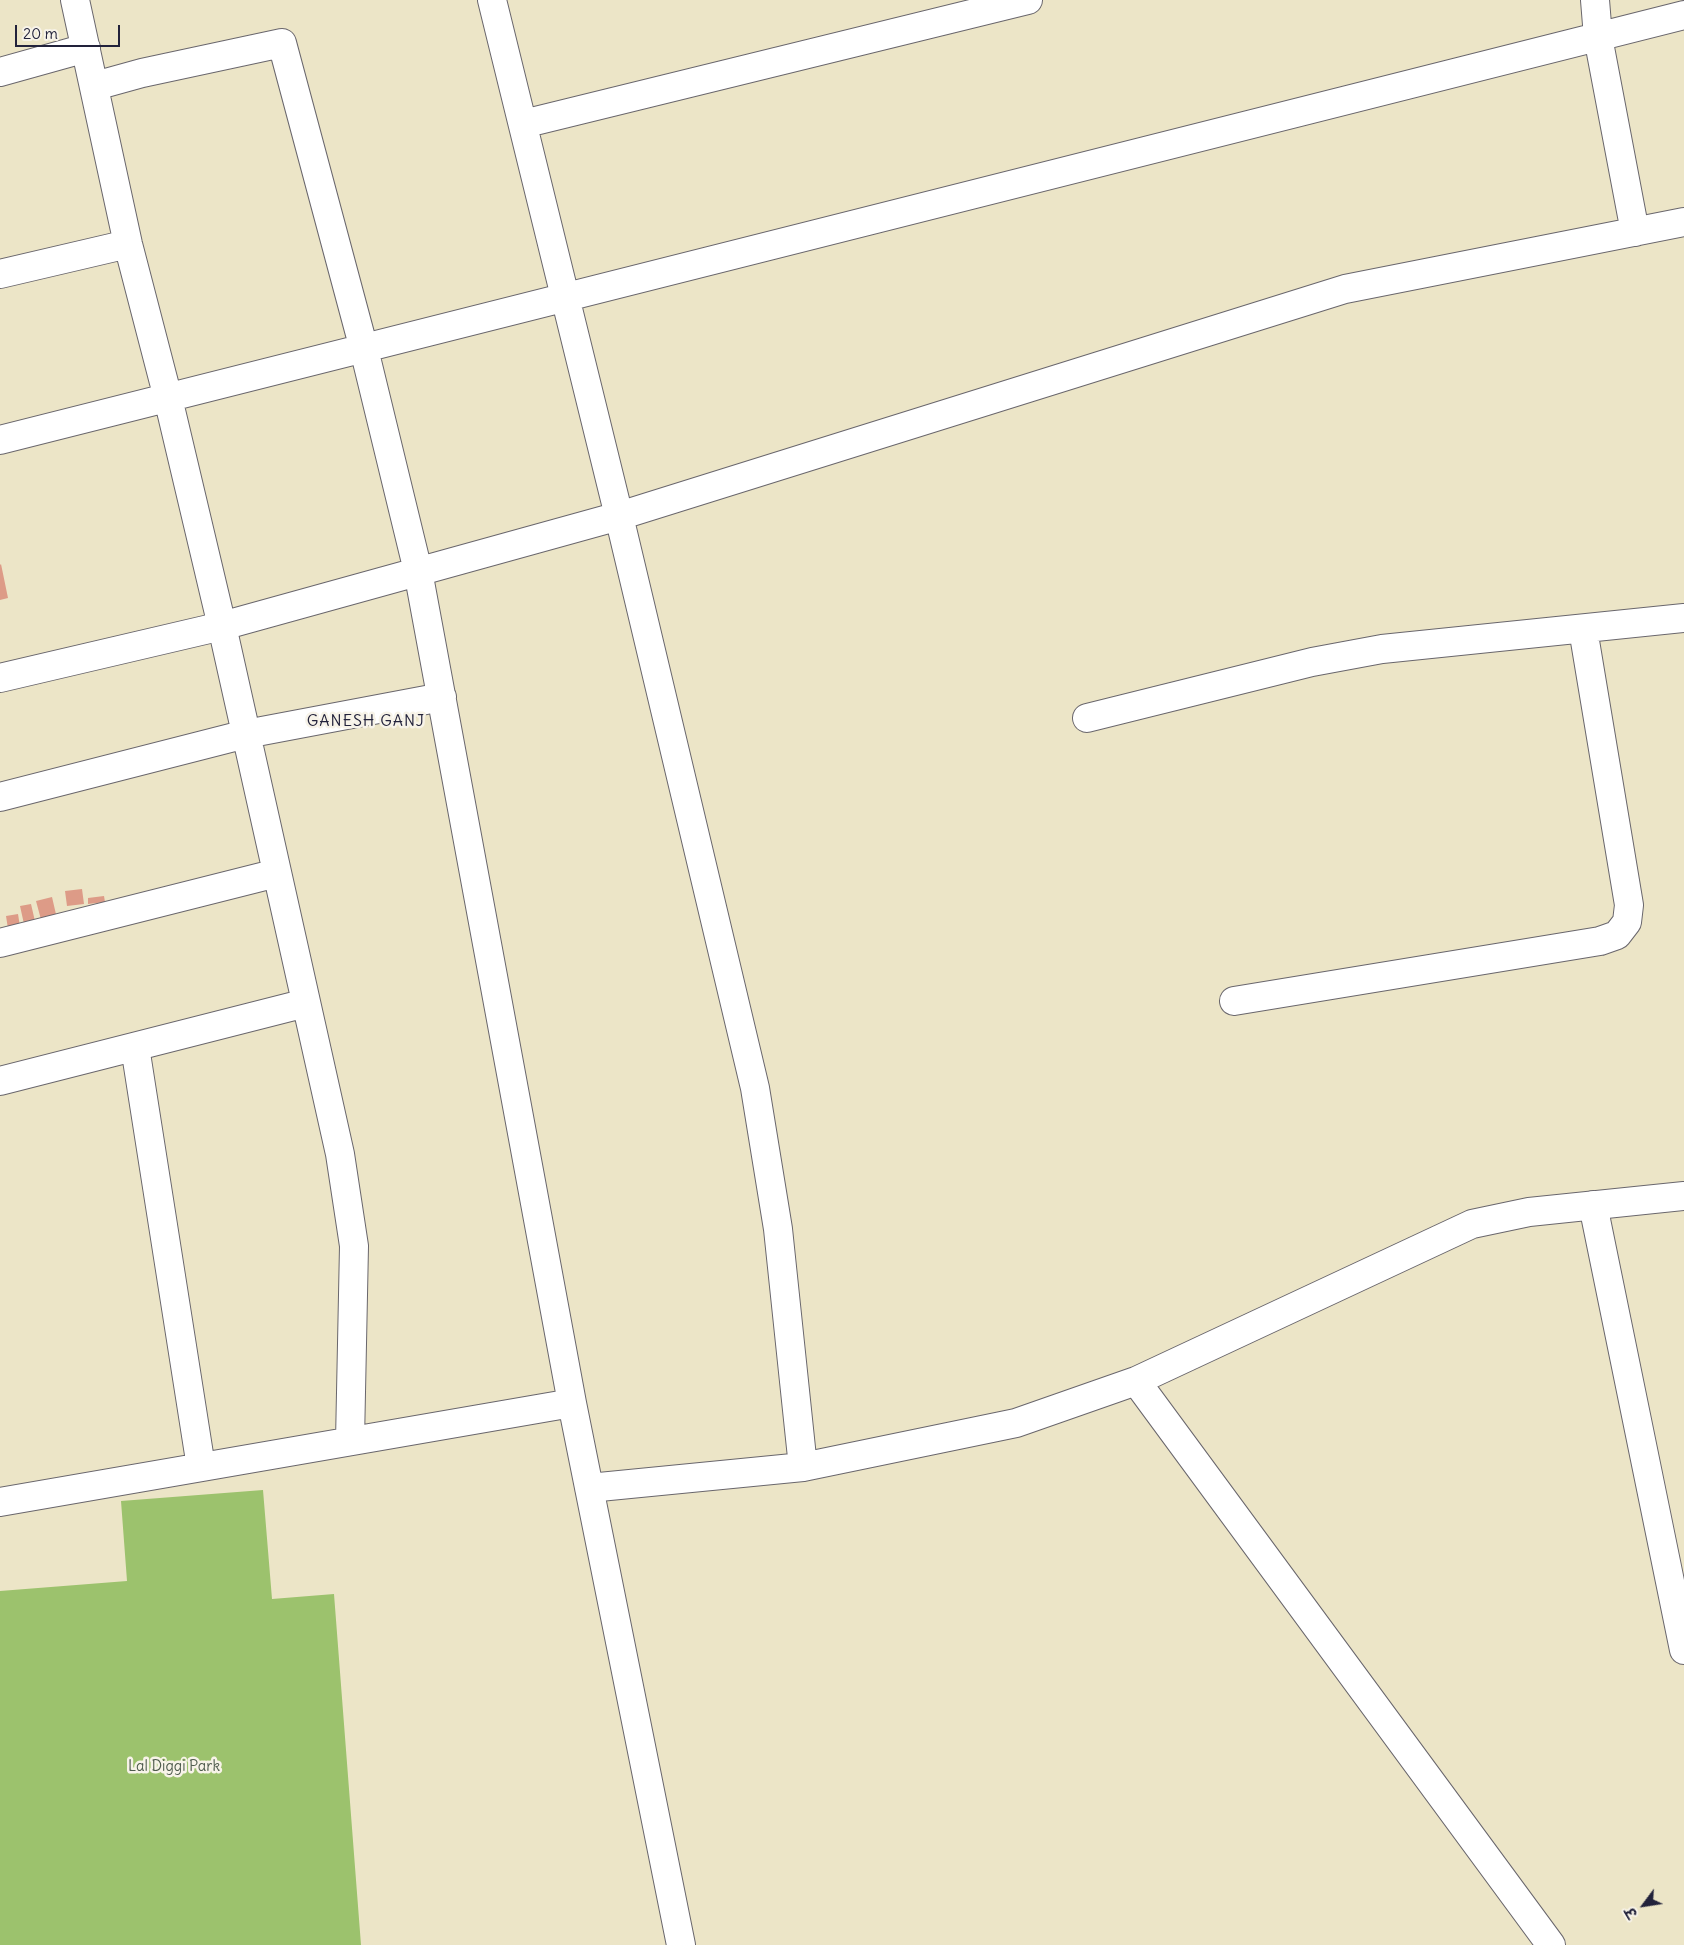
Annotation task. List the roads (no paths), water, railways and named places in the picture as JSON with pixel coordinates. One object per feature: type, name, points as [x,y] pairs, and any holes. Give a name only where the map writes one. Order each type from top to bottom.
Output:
[{"type":"street","points":[[75,0],[128,244],[168,398],[222,626],[340,1154],[354,1246],[350,1441]]},
{"type":"street","points":[[492,0],[620,516],[755,1088],[778,1229],[803,1467]]},
{"type":"street","points":[[523,124],[1028,0]]},
{"type":"street","points":[[1595,0],[1598,37],[1635,232]]},
{"type":"street","points":[[0,440],[1684,15]]},
{"type":"street","points":[[95,86],[142,73],[282,43],[364,349],[418,571],[572,1403],[681,1945]]},
{"type":"street","points":[[0,72],[86,48]]},
{"type":"street","points":[[0,678],[222,626],[620,516],[1345,289],[1684,222]]},
{"type":"street","points":[[0,274],[128,244]]},
{"type":"street","points":[[1088,718],[1312,662],[1382,649],[1684,618]]},
{"type":"street","points":[[1234,1001],[1600,940],[1617,935],[1628,922],[1629,905],[1584,629]]},
{"type":"street","points":[[0,797],[246,734],[442,697]]},
{"type":"street","points":[[0,943],[277,873]]},
{"type":"street","points":[[0,1081],[306,1004]]},
{"type":"street","points":[[135,1047],[201,1467]]},
{"type":"street","points":[[589,1488],[803,1467],[1016,1423],[1136,1381],[1472,1224],[1529,1212],[1684,1196]]},
{"type":"street","points":[[1593,1205],[1684,1650]]},
{"type":"street","points":[[1136,1381],[1550,1945]]},
{"type":"street","points":[[0,1502],[572,1403]]},
{"type":"district","name":"GANESH GANJ","points":[[366,721]]},
{"type":"park label","name":"Lal Diggi Park","points":[[174,1767]]}]
